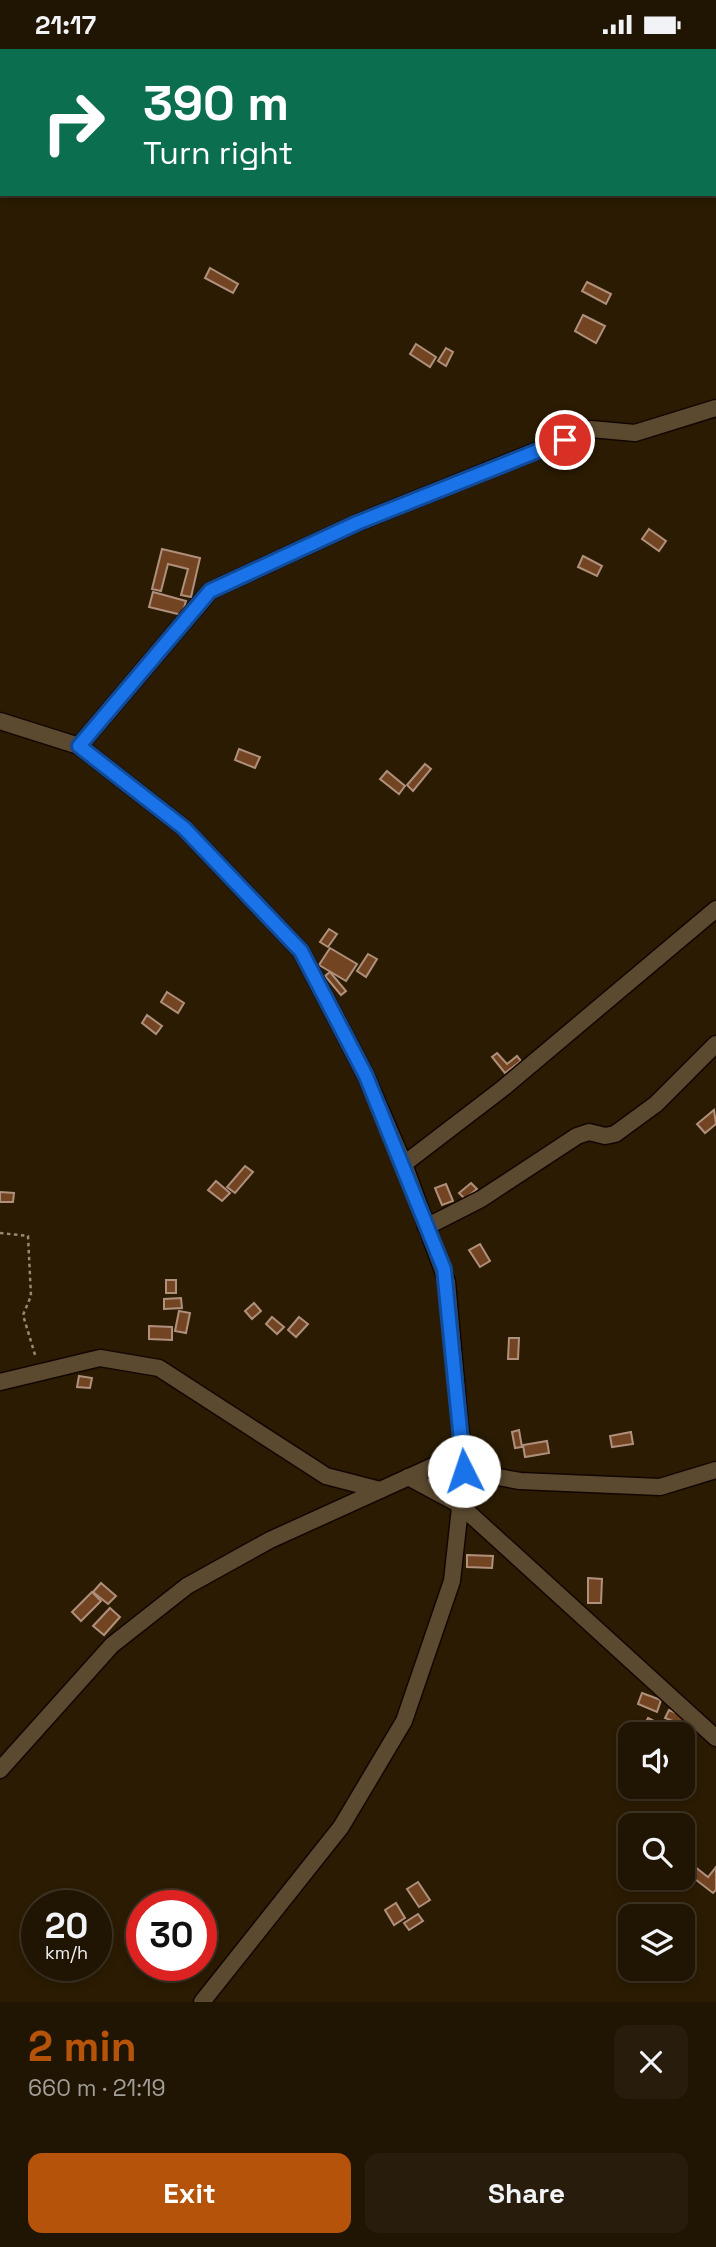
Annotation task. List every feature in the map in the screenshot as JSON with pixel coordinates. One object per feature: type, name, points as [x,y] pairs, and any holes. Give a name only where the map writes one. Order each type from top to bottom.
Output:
[{"type":"street","points":[[79,746],[210,591],[357,523],[591,429],[635,433],[716,408]]},
{"type":"street","points":[[0,721],[79,746],[184,828],[301,951],[366,1076],[404,1164],[447,1282],[464,1452],[452,1581],[404,1721],[341,1827],[202,2002]]},
{"type":"street","points":[[404,1164],[502,1089],[716,909]]},
{"type":"street","points":[[426,1227],[481,1199],[577,1136],[589,1132],[605,1136],[615,1134],[656,1104],[716,1044]]},
{"type":"street","points":[[0,1383],[100,1358],[159,1368],[326,1476],[380,1490]]},
{"type":"street","points":[[0,1770],[112,1645],[187,1586],[270,1540],[464,1452]]},
{"type":"street","points":[[464,1471],[520,1481],[660,1487],[716,1470]]},
{"type":"street","points":[[408,1477],[460,1505],[716,1738]]},
{"type":"path","points":[[0,1233],[28,1236],[31,1296],[23,1315],[30,1344],[42,1372]]},
{"type":"building","points":[[210,268],[238,284],[233,293],[205,278]]},
{"type":"building","points":[[587,282],[611,294],[606,304],[582,291]]},
{"type":"building","points":[[583,315],[605,326],[596,343],[575,331]]},
{"type":"building","points":[[416,344],[436,357],[430,367],[410,354]]},
{"type":"building","points":[[446,348],[453,352],[446,366],[438,361]]},
{"type":"building","points":[[649,529],[666,541],[659,551],[642,539]]},
{"type":"building","points":[[162,549],[200,558],[191,597],[181,595],[188,569],[168,564],[161,591],[152,589]]},
{"type":"building","points":[[583,556],[602,566],[597,576],[578,567]]},
{"type":"building","points":[[153,592],[186,601],[182,615],[149,607]]},
{"type":"building","points":[[239,749],[260,757],[255,768],[235,760]]},
{"type":"building","points":[[425,764],[431,769],[413,791],[407,785]]},
{"type":"building","points":[[387,771],[405,786],[399,794],[380,779]]},
{"type":"building","points":[[329,929],[337,934],[328,947],[320,942]]},
{"type":"building","points":[[330,948],[357,964],[346,981],[319,965]]},
{"type":"building","points":[[368,954],[377,959],[366,977],[357,971]]},
{"type":"building","points":[[330,972],[346,991],[341,995],[325,976]]},
{"type":"building","points":[[167,992],[184,1003],[178,1013],[161,1002]]},
{"type":"building","points":[[147,1015],[162,1026],[156,1034],[142,1023]]},
{"type":"building","points":[[497,1053],[507,1064],[517,1056],[521,1061],[505,1073],[492,1057]]},
{"type":"building","points":[[714,1110],[716,1124],[705,1133],[697,1124]]},
{"type":"building","points":[[245,1166],[253,1172],[235,1193],[227,1187]]},
{"type":"building","points":[[216,1181],[230,1193],[222,1201],[208,1190]]},
{"type":"building","points":[[471,1183],[477,1189],[465,1199],[459,1193]]},
{"type":"building","points":[[446,1184],[453,1201],[442,1205],[435,1188]]},
{"type":"building","points":[[0,1192],[14,1193],[13,1202],[0,1202]]},
{"type":"building","points":[[480,1244],[490,1261],[480,1267],[469,1250]]},
{"type":"building","points":[[166,1280],[176,1280],[176,1293],[166,1293]]},
{"type":"building","points":[[181,1298],[182,1308],[164,1309],[164,1299]]},
{"type":"building","points":[[254,1303],[261,1311],[252,1319],[245,1311]]},
{"type":"building","points":[[179,1311],[190,1313],[186,1333],[175,1331]]},
{"type":"building","points":[[272,1317],[284,1327],[277,1334],[266,1324]]},
{"type":"building","points":[[299,1317],[308,1324],[296,1337],[288,1330]]},
{"type":"building","points":[[149,1326],[172,1327],[172,1340],[149,1339]]},
{"type":"building","points":[[509,1338],[519,1338],[518,1359],[508,1359]]},
{"type":"building","points":[[79,1376],[92,1378],[90,1388],[77,1387]]},
{"type":"building","points":[[519,1430],[522,1447],[515,1448],[512,1432]]},
{"type":"building","points":[[631,1432],[633,1444],[612,1447],[610,1436]]},
{"type":"building","points":[[547,1441],[549,1453],[525,1457],[523,1445]]},
{"type":"building","points":[[467,1555],[493,1556],[492,1568],[467,1567]]},
{"type":"building","points":[[588,1578],[602,1579],[601,1603],[588,1603]]},
{"type":"building","points":[[101,1583],[116,1596],[108,1604],[93,1592]]},
{"type":"building","points":[[92,1592],[101,1601],[81,1621],[72,1612]]},
{"type":"building","points":[[110,1608],[120,1617],[104,1635],[93,1626]]},
{"type":"building","points":[[642,1693],[661,1700],[657,1712],[638,1704]]},
{"type":"building","points":[[669,1710],[686,1717],[684,1722],[665,1718]]},
{"type":"building","points":[[695,1867],[708,1877],[716,1867],[716,1890],[713,1893],[695,1879]]},
{"type":"building","points":[[418,1882],[430,1900],[419,1907],[407,1889]]},
{"type":"building","points":[[396,1903],[405,1918],[394,1925],[385,1910]]},
{"type":"building","points":[[418,1914],[423,1921],[409,1930],[404,1923]]},
{"type":"route","points":[[464,1471],[444,1269],[404,1164],[366,1076],[301,951],[184,828],[79,746],[210,591],[357,523],[565,440]]}]
